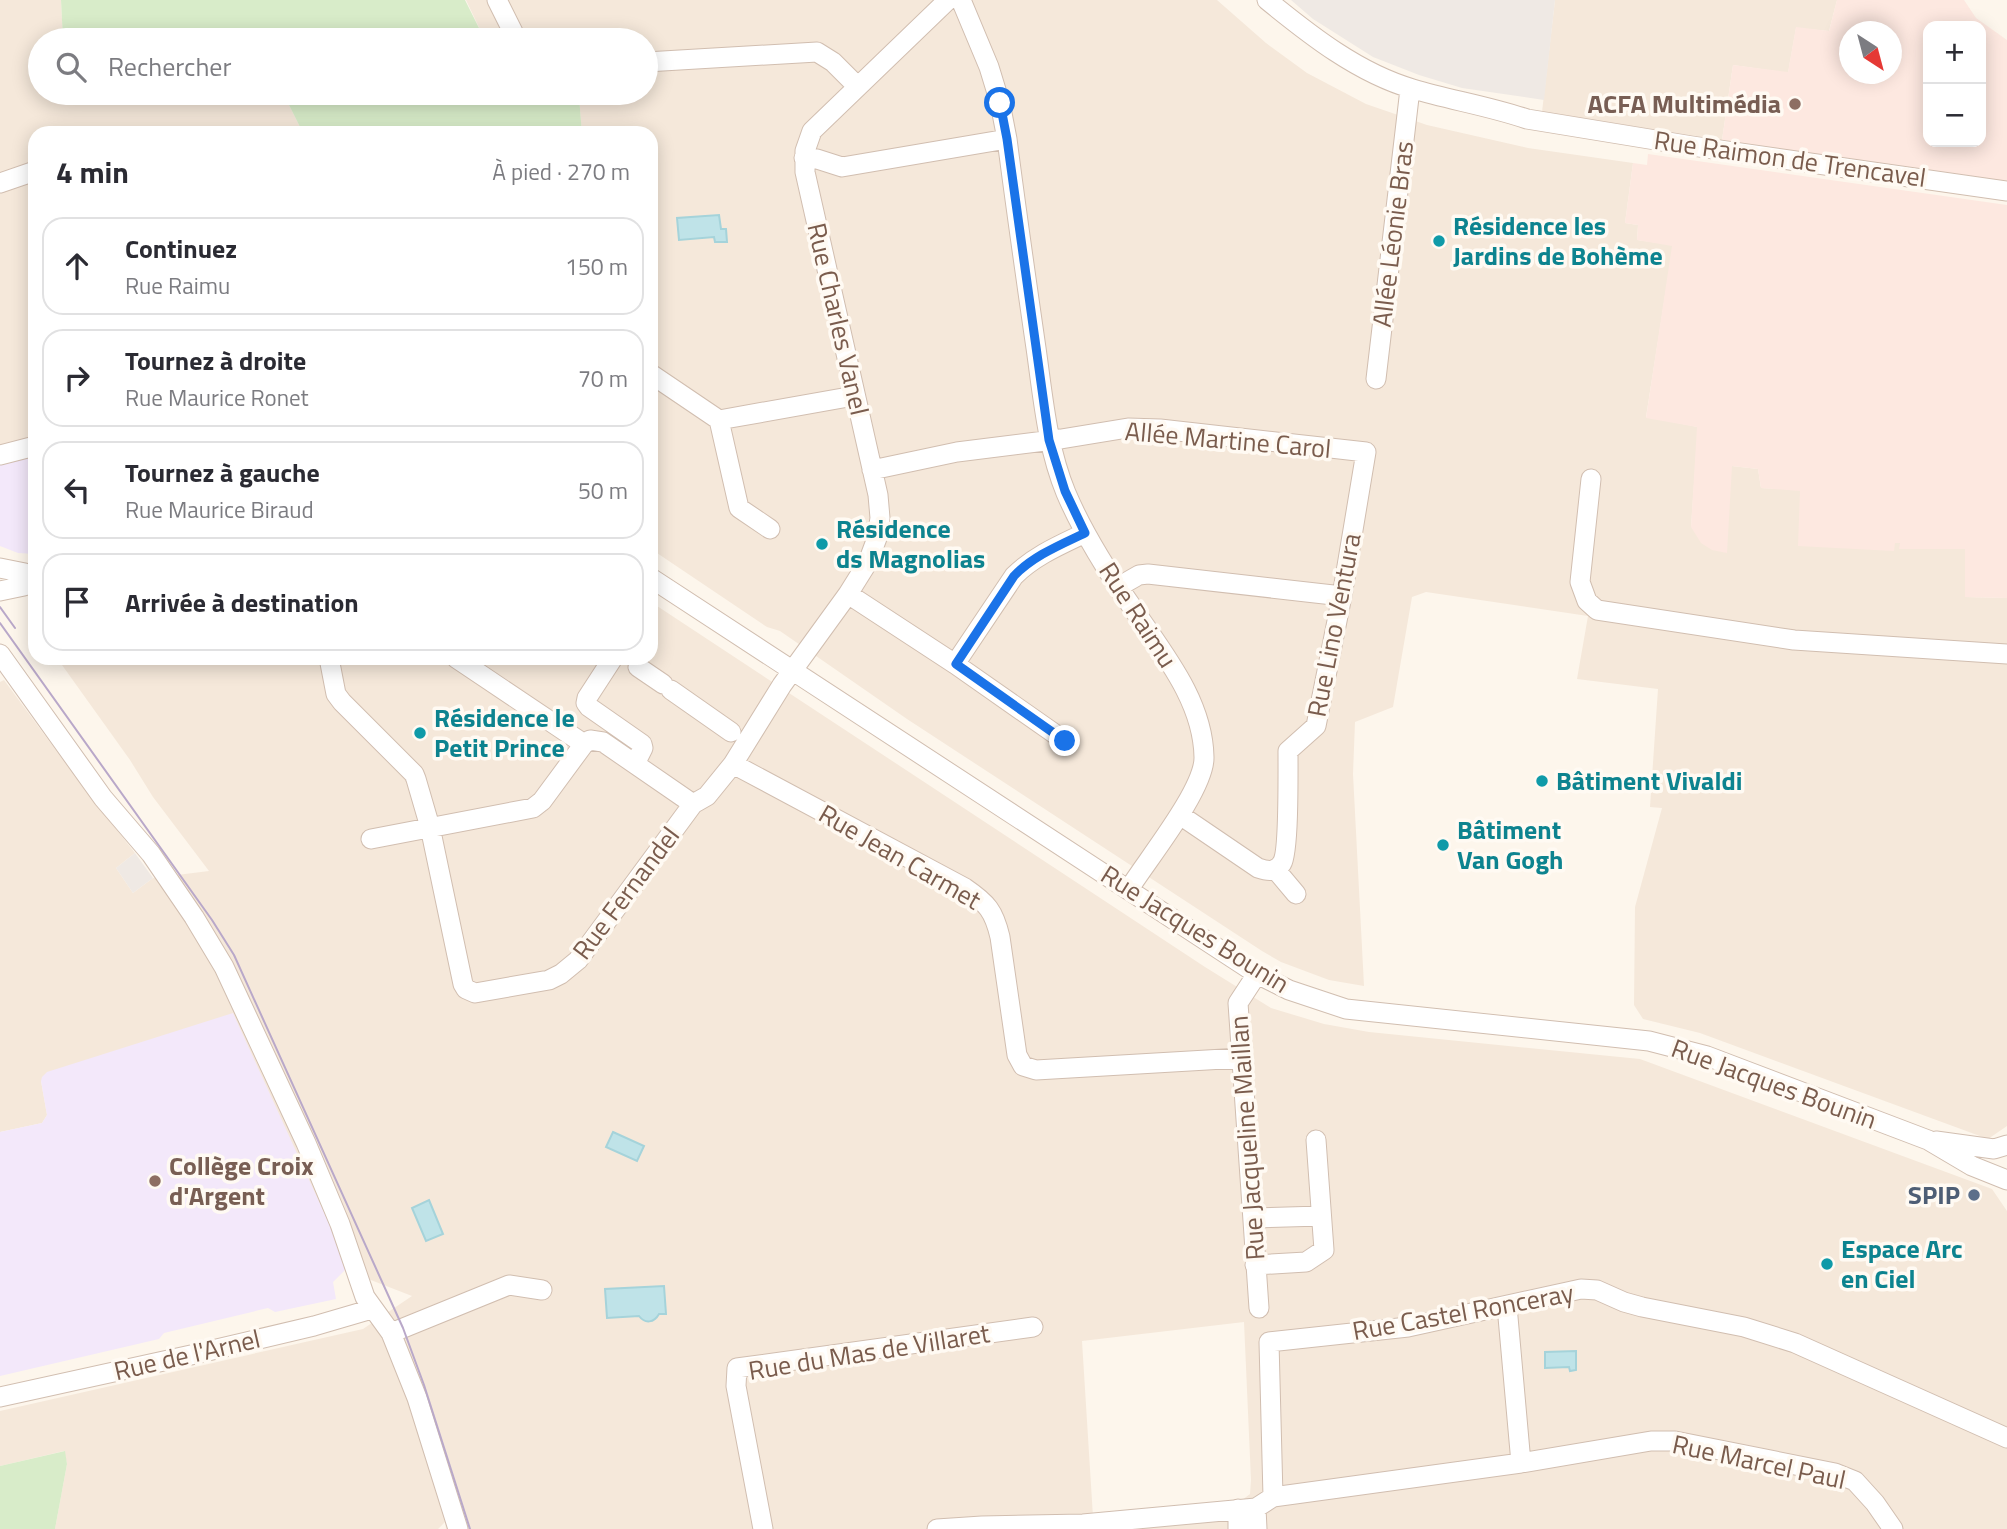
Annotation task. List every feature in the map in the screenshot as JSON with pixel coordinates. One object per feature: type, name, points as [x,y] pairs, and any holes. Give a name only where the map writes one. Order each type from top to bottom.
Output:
[{"type":"street","points":[[497,0],[511,28]]},
{"type":"street","points":[[948,0],[812,131],[804,158],[842,167],[1007,139]]},
{"type":"street","name":"Rue Raimu","points":[[961,0],[989,67],[1000,103],[1049,440],[1065,491],[1085,533],[1118,587],[1181,680],[1195,709],[1203,743],[1205,761],[1180,815],[1129,889]]},
{"type":"street","name":"Rue Raimon de Trencavel","points":[[1267,0],[1310,35],[1362,68],[1410,89],[1527,119],[1692,146],[2007,191]]},
{"type":"street","points":[[658,61],[817,52],[833,62],[857,86]]},
{"type":"street","name":"Allée Léonie Bras","points":[[1376,379],[1410,89]]},
{"type":"street","name":"Rue Charles Vanel","points":[[792,671],[868,562],[877,538],[880,518],[804,158]]},
{"type":"street","points":[[0,183],[28,173]]},
{"type":"street","points":[[658,379],[719,420],[739,508],[770,529]]},
{"type":"street","points":[[719,420],[854,396]]},
{"type":"street","name":"Allée Martine Carol","points":[[872,470],[957,452],[1128,428],[1160,429],[1366,452]]},
{"type":"street","points":[[0,455],[28,448]]},
{"type":"street","name":"Rue Lino Ventura","points":[[1275,869],[1283,862],[1286,845],[1288,751],[1316,726],[1342,596],[1366,452]]},
{"type":"street","points":[[1591,480],[1580,582],[1587,601],[1597,610],[1794,640],[2007,654]]},
{"type":"street","points":[[956,664],[1023,566],[1085,533]]},
{"type":"street","points":[[0,568],[28,575]]},
{"type":"street","points":[[1118,587],[1139,575],[1148,574],[1342,596]]},
{"type":"street","points":[[0,591],[28,583]]},
{"type":"street","name":"Rue Jacques Bounin","points":[[658,583],[1257,974],[1289,990],[1346,1009],[1649,1041],[1707,1056],[1928,1140],[1972,1166],[2005,1179]]},
{"type":"street","points":[[848,594],[956,664],[1065,741]]},
{"type":"street","points":[[0,654],[103,798],[150,855],[194,917],[224,967],[306,1143],[340,1224],[365,1297],[391,1334],[417,1398],[458,1529]]},
{"type":"street","name":"Rue Fernandel","points":[[330,665],[336,694],[342,702],[414,774],[430,827],[463,984],[466,989],[475,993],[549,980],[578,960],[694,804],[707,796],[733,764],[792,671]]},
{"type":"street","points":[[466,665],[584,744]]},
{"type":"street","points":[[623,665],[586,703],[642,744],[643,748],[635,764]]},
{"type":"street","points":[[631,665],[731,732]]},
{"type":"street","points":[[371,839],[533,808],[542,801],[584,744],[590,740],[603,742],[694,804]]},
{"type":"street","name":"Rue Jean Carmet","points":[[733,764],[965,888],[988,907],[1000,937],[1017,1055],[1023,1066],[1036,1070],[1241,1058]]},
{"type":"street","points":[[1180,815],[1258,867],[1268,871],[1275,869],[1296,894]]},
{"type":"street","name":"Rue Jacqueline Maillan","points":[[1257,974],[1238,1003],[1259,1308]]},
{"type":"street","points":[[1255,1265],[1306,1262],[1324,1250],[1316,1140]]},
{"type":"street","name":"Rue Jacques Bounin","points":[[1928,1140],[1994,1149],[2007,1146]]},
{"type":"street","name":"Rue Jacques Bounin","points":[[2005,1179],[2000,1165],[2007,1146]]},
{"type":"street","points":[[1253,1218],[1321,1216]]},
{"type":"street","points":[[391,1334],[509,1286],[542,1290]]},
{"type":"street","name":"Rue Castel Ronceray","points":[[1251,1511],[1269,1342],[1408,1327],[1581,1289],[1597,1290],[1642,1307],[1744,1326],[1795,1343],[2007,1438]]},
{"type":"street","points":[[1507,1306],[1521,1463]]},
{"type":"street","name":"Rue de l'Arnel","points":[[0,1397],[191,1356],[372,1309]]},
{"type":"street","name":"Rue du Mas de Villaret","points":[[763,1529],[736,1386],[737,1368],[1034,1327]]},
{"type":"street","name":"Rue Marcel Paul","points":[[937,1529],[1083,1524],[1251,1511],[1651,1441],[1675,1441],[1835,1474],[1855,1481],[1893,1529]]},
{"type":"street","points":[[1251,1511],[1257,1529]]},
{"type":"shaded area","points":[[0,0],[61,0],[62,28],[28,28],[28,105],[289,105],[300,126],[28,126],[28,458],[0,464]]},
{"type":"shaded area","points":[[466,0],[1217,0],[1266,43],[1307,73],[1366,104],[1427,125],[1528,148],[1633,163],[1625,223],[1638,225],[1637,240],[1673,245],[1646,417],[1698,427],[1691,527],[1732,466],[1758,469],[1761,488],[1800,490],[1894,550],[1894,543],[1900,543],[1900,549],[1966,549],[1965,597],[2007,598],[2007,1126],[1988,1139],[1700,1033],[1643,1019],[1634,1005],[1635,907],[1662,808],[1650,807],[1658,689],[1577,679],[1588,616],[1426,592],[1412,597],[1393,707],[1355,722],[1353,774],[1364,986],[1329,980],[1281,962],[1262,951],[907,719],[780,631],[767,627],[658,554],[658,126],[581,126],[580,105],[658,105],[658,28],[479,28]]},
{"type":"shaded area","points":[[1291,0],[1555,0],[1544,100],[1462,88],[1373,57],[1313,19]]},
{"type":"shaded area","points":[[1555,0],[1837,0],[1829,31],[1796,28],[1788,73],[1733,65],[1722,140],[1542,112]]},
{"type":"shaded area","points":[[1837,0],[1964,0],[1980,21],[1923,21],[1923,147],[1986,147],[1986,25],[2007,40],[2007,183],[1722,140],[1733,65],[1788,72],[1796,27],[1829,31]]},
{"type":"shaded area","points":[[1648,154],[2007,205],[2007,598],[1965,597],[1965,549],[1899,549],[1900,543],[1895,543],[1894,551],[1798,546],[1800,491],[1761,488],[1758,469],[1732,466],[1727,553],[1712,550],[1701,543],[1691,527],[1697,427],[1646,418],[1672,246],[1637,240],[1638,225],[1625,223],[1633,163],[1647,165]]},
{"type":"shaded area","points":[[28,458],[28,554],[0,546],[0,464]]},
{"type":"shaded area","points":[[658,607],[1271,1008],[1324,1024],[1369,1032],[1640,1059],[1992,1189],[2007,1211],[2007,1529],[446,1529],[445,1522],[438,1529],[55,1529],[67,1464],[64,1451],[0,1466],[0,1411],[363,1329],[412,1296],[345,1270],[332,1230],[41,1081],[47,1115],[42,1123],[0,1132],[0,682],[4,680],[135,853],[116,868],[133,893],[153,878],[209,871],[153,797],[62,665],[658,665]],"holes":[[[1244,1322],[1250,1494],[1242,1500],[1093,1517],[1082,1341]]]},
{"type":"shaded area","points":[[135,853],[153,878],[133,893],[116,868]]},
{"type":"shaded area","name":"Collège Croix d'Argent","points":[[233,1013],[332,1230],[345,1270],[333,1282],[336,1299],[275,1312],[268,1308],[164,1333],[159,1339],[0,1376],[0,1132],[42,1123],[47,1115],[41,1081],[47,1072]]},
{"type":"green space","points":[[61,0],[465,0],[479,28],[62,28]]},
{"type":"green space","points":[[289,105],[580,105],[581,126],[300,126]]},
{"type":"green space","points":[[65,1451],[67,1464],[55,1529],[0,1529],[0,1466]]},
{"type":"water","points":[[719,215],[721,229],[726,229],[727,242],[715,242],[714,237],[679,240],[677,218]]},
{"type":"water","points":[[613,1132],[644,1146],[637,1161],[606,1147]]},
{"type":"water","points":[[429,1200],[443,1234],[426,1241],[412,1208]]},
{"type":"water","points":[[664,1286],[666,1314],[659,1314],[649,1321],[639,1316],[607,1318],[605,1289]]},
{"type":"water","points":[[1576,1351],[1576,1370],[1570,1371],[1569,1367],[1545,1368],[1545,1352]]},
{"type":"tram line","points":[[0,607],[15,628]]},
{"type":"tram line","points":[[0,623],[28,662]]},
{"type":"tram line","points":[[30,665],[212,920],[234,955],[403,1328],[470,1529]]},
{"type":"place","name":"ACFA Multimédia","points":[[1795,104]]},
{"type":"place","name":"Résidence les Jardins de Bohème","points":[[1439,241]]},
{"type":"place","name":"Résidence ds Magnolias","points":[[822,544]]},
{"type":"place","name":"Résidence le Petit Prince","points":[[420,733]]},
{"type":"place","name":"Bâtiment Vivaldi","points":[[1542,781]]},
{"type":"place","name":"Bâtiment Van Gogh","points":[[1443,845]]},
{"type":"place","name":"Collège Croix d'Argent","points":[[155,1181]]},
{"type":"place","name":"SPIP","points":[[1974,1195]]},
{"type":"place","name":"Espace Arc en Ciel","points":[[1827,1264]]},
{"type":"route","points":[[1000,103],[1049,440],[1065,491],[1085,533],[1023,566],[956,664],[1065,741]]}]
